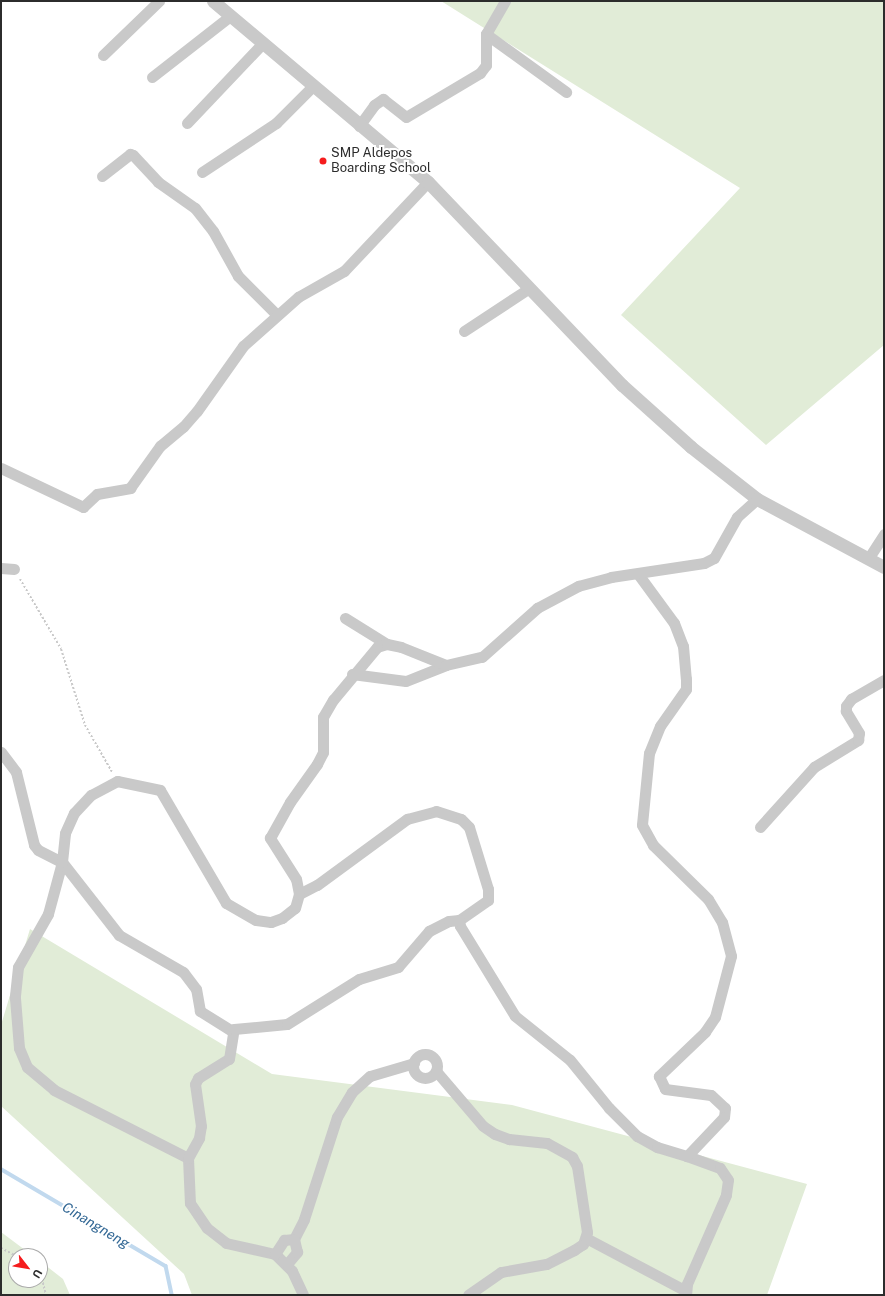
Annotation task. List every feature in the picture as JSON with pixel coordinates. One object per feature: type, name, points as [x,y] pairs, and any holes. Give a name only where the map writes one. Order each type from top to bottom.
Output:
[{"type":"street","points":[[103,55],[159,1]]},
{"type":"street","points":[[213,1],[312,87],[428,182],[528,289],[622,384],[690,446],[757,499],[884,567]]},
{"type":"street","points":[[359,126],[374,105],[383,99],[406,117],[480,73],[486,65],[486,34],[505,1]]},
{"type":"street","points":[[152,77],[230,16]]},
{"type":"street","points":[[486,34],[566,92]]},
{"type":"street","points":[[188,123],[262,44]]},
{"type":"street","points":[[202,172],[276,123],[312,87]]},
{"type":"street","points":[[102,176],[130,154],[133,155],[158,182],[195,208],[213,231],[238,276],[277,315]]},
{"type":"street","points":[[1,468],[83,507],[97,494],[130,488],[160,446],[183,427],[197,410],[243,346],[298,297],[344,271],[428,182]]},
{"type":"street","points":[[464,331],[528,289]]},
{"type":"street","points":[[352,674],[406,681],[446,665],[482,657],[537,608],[578,586],[611,577],[704,563],[714,558],[737,517],[757,499]]},
{"type":"street","points":[[868,559],[884,534]]},
{"type":"street","points":[[1,568],[14,569]]},
{"type":"street","points":[[638,574],[674,623],[683,646],[686,679],[686,689],[660,726],[649,753],[642,825],[653,845],[708,899],[722,922],[731,956],[715,1017],[705,1032],[659,1076],[665,1089],[711,1094],[725,1108],[724,1117],[687,1156]]},
{"type":"street","points":[[344,618],[387,644],[446,665]]},
{"type":"street","points":[[188,1158],[54,1090],[38,1079],[22,1054],[16,998],[18,967],[48,914],[62,862],[65,833],[74,813],[92,795],[117,781],[160,790],[231,907],[256,920],[271,922],[294,908],[299,894],[296,879],[270,838],[290,802],[317,764],[323,752],[323,717],[352,674],[377,647],[387,644]]},
{"type":"street","points":[[760,827],[814,766],[858,740],[859,733],[846,711],[846,706],[851,699],[884,680]]},
{"type":"street","points":[[1,752],[16,772],[34,845],[38,850],[62,862],[119,935],[183,972],[196,989],[200,1011],[232,1031]]},
{"type":"street","points":[[232,1031],[237,1028],[287,1024],[359,979],[398,967],[429,931],[449,921],[459,920],[488,900],[488,889],[469,828],[460,819],[436,811],[407,819],[316,885],[299,894]]},
{"type":"street","points":[[459,920],[475,954],[515,1016],[570,1060],[609,1108],[637,1136],[657,1147],[720,1168],[728,1180],[726,1195],[686,1293],[586,1238]]},
{"type":"street","points":[[232,1031],[233,1051],[229,1059],[198,1078],[195,1084],[201,1126],[199,1138],[188,1158],[190,1204],[207,1228],[226,1243],[275,1254],[287,1264],[303,1295]]},
{"type":"street","points":[[287,1264],[297,1252],[294,1239],[304,1219],[337,1117],[352,1092],[370,1076],[414,1063],[420,1056],[429,1056],[436,1062],[436,1072],[483,1126],[495,1134],[509,1139],[547,1143],[572,1157],[576,1166],[586,1238],[583,1244],[546,1264],[501,1272],[468,1295]]},
{"type":"street","points":[[414,1063],[415,1073],[423,1078],[436,1072]]},
{"type":"street","points":[[275,1254],[284,1240],[294,1239]]},
{"type":"path","points":[[14,569],[61,649],[85,725],[117,781]]},
{"type":"green space","points":[[441,1],[884,1],[884,345],[766,445],[621,315],[740,188]]},
{"type":"green space","points":[[30,929],[272,1074],[512,1105],[807,1184],[767,1295],[192,1295],[184,1274],[1,1106],[1,1025]]},
{"type":"green space","points":[[1,1232],[22,1248],[8,1248],[8,1288],[48,1288],[48,1267],[63,1279],[70,1295],[1,1295]]},
{"type":"waterway","name":"Cinangneng","points":[[1,1169],[166,1266],[172,1295]]},
{"type":"place","name":"SMP Aldepos Boarding School","points":[[323,161]]}]
